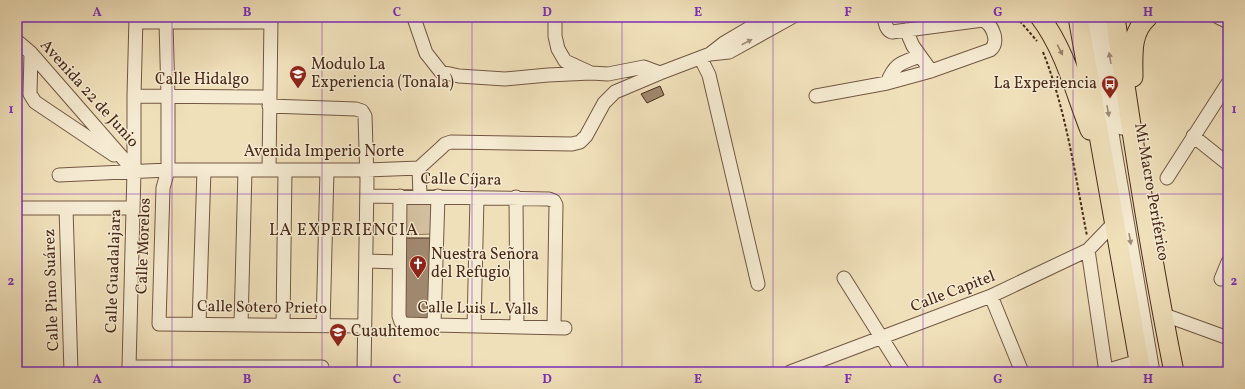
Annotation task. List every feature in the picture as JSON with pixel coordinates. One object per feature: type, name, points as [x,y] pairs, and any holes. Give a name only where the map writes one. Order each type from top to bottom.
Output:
[{"type":"highway","points":[[1040,17],[1051,33],[1063,56],[1090,133],[1105,162]]},
{"type":"highway","points":[[1078,17],[1115,222],[1145,368]]},
{"type":"highway","points":[[1115,17],[1133,145],[1162,314],[1174,372]]},
{"type":"highway","points":[[1133,145],[1133,45],[1139,28],[1148,17]]},
{"type":"street","points":[[416,17],[417,27],[426,53],[441,72],[459,76],[505,79],[548,75],[591,73],[608,74],[644,67],[660,73]]},
{"type":"street","points":[[555,17],[555,36],[558,49],[565,61],[591,73]]},
{"type":"street","points":[[706,57],[724,42],[768,17]]},
{"type":"street","points":[[706,57],[729,52],[792,17]]},
{"type":"street","points":[[816,96],[887,82],[931,71],[993,48],[995,41],[992,27],[986,22],[979,20],[892,32],[887,28],[884,17]]},
{"type":"street","name":"Mi Macro Periférico","points":[[1092,17],[1145,368]]},
{"type":"street","name":"Mi Macro Periférico","points":[[1102,17],[1167,372]]},
{"type":"street","points":[[1218,17],[1228,22]]},
{"type":"street","points":[[136,19],[166,22],[271,19],[269,170]]},
{"type":"street","name":"Calle Guadalajara","points":[[127,370],[133,208],[132,168],[136,19]]},
{"type":"street","name":"Calle Morelos","points":[[159,324],[163,188],[168,170],[166,22]]},
{"type":"street","points":[[906,30],[913,46],[931,71]]},
{"type":"street","name":"Avenida 22 de Junio","points":[[17,41],[31,53],[132,168]]},
{"type":"street","points":[[31,53],[30,94],[35,102],[132,168]]},
{"type":"street","points":[[887,82],[891,71],[899,63],[920,56]]},
{"type":"street","points":[[706,57],[758,284]]},
{"type":"street","name":"Avenida Imperio Norte","points":[[59,175],[132,168],[168,170],[367,170],[419,168],[445,144],[451,142],[572,144],[580,142],[586,136],[604,103],[609,97],[625,87],[706,57]]},
{"type":"street","points":[[1167,178],[1228,83]]},
{"type":"street","name":"Calle Hidalgo","points":[[134,96],[269,102],[356,109],[362,112],[365,116],[367,170]]},
{"type":"street","points":[[1193,136],[1228,164]]},
{"type":"street","points":[[419,168],[420,196]]},
{"type":"street","points":[[199,324],[204,170]]},
{"type":"street","points":[[241,325],[245,170]]},
{"type":"street","points":[[283,325],[285,170]]},
{"type":"street","points":[[323,326],[327,170]]},
{"type":"street","points":[[364,372],[367,170]]},
{"type":"street","name":"Calle Cíjara","points":[[367,196],[438,196],[477,198],[516,197],[549,199],[554,201],[556,205],[559,328]]},
{"type":"street","points":[[366,261],[399,262],[400,196]]},
{"type":"street","points":[[434,325],[438,196]]},
{"type":"street","points":[[516,197],[517,327]]},
{"type":"street","points":[[474,326],[477,198]]},
{"type":"street","points":[[17,208],[133,208]]},
{"type":"street","name":"Calle Pino Suárez","points":[[66,208],[71,372]]},
{"type":"street","name":"Calle Capitel","points":[[790,372],[991,296],[1088,250],[1115,222]]},
{"type":"street","points":[[1088,250],[1105,372],[1145,368]]},
{"type":"street","name":"Calle Luis L. Valls","points":[[399,262],[399,316],[401,322],[406,324],[559,328]]},
{"type":"street","points":[[1221,279],[1228,262]]},
{"type":"street","points":[[844,278],[903,372]]},
{"type":"street","points":[[991,296],[1022,372]]},
{"type":"street","points":[[1162,314],[1228,338]]},
{"type":"street","name":"Calle Sotero Prieto","points":[[159,324],[364,326]]},
{"type":"street","points":[[127,370],[322,367]]},
{"type":"path","points":[[1019,17],[1018,19],[1040,45]]},
{"type":"path","points":[[1043,51],[1062,110],[1088,239],[1088,250]]},
{"type":"shaded area","points":[[402,198],[437,198],[433,234],[402,235]]},
{"type":"building","points":[[660,86],[664,95],[647,103],[641,94]]},
{"type":"building","name":"Nuestra Señora del Refugio","points":[[402,238],[433,238],[432,323],[403,321]]},
{"type":"place","name":"Modulo La Experiencia (Tonala)","points":[[298,89]]},
{"type":"place","name":"La Experiencia","points":[[1110,99]]},
{"type":"place","name":"Nuestra Señora del Refugio","points":[[418,279]]},
{"type":"place","name":"Cuauhtemoc","points":[[338,347]]},
{"type":"district","name":"LA EXPERIENCIA","points":[[344,230]]}]
